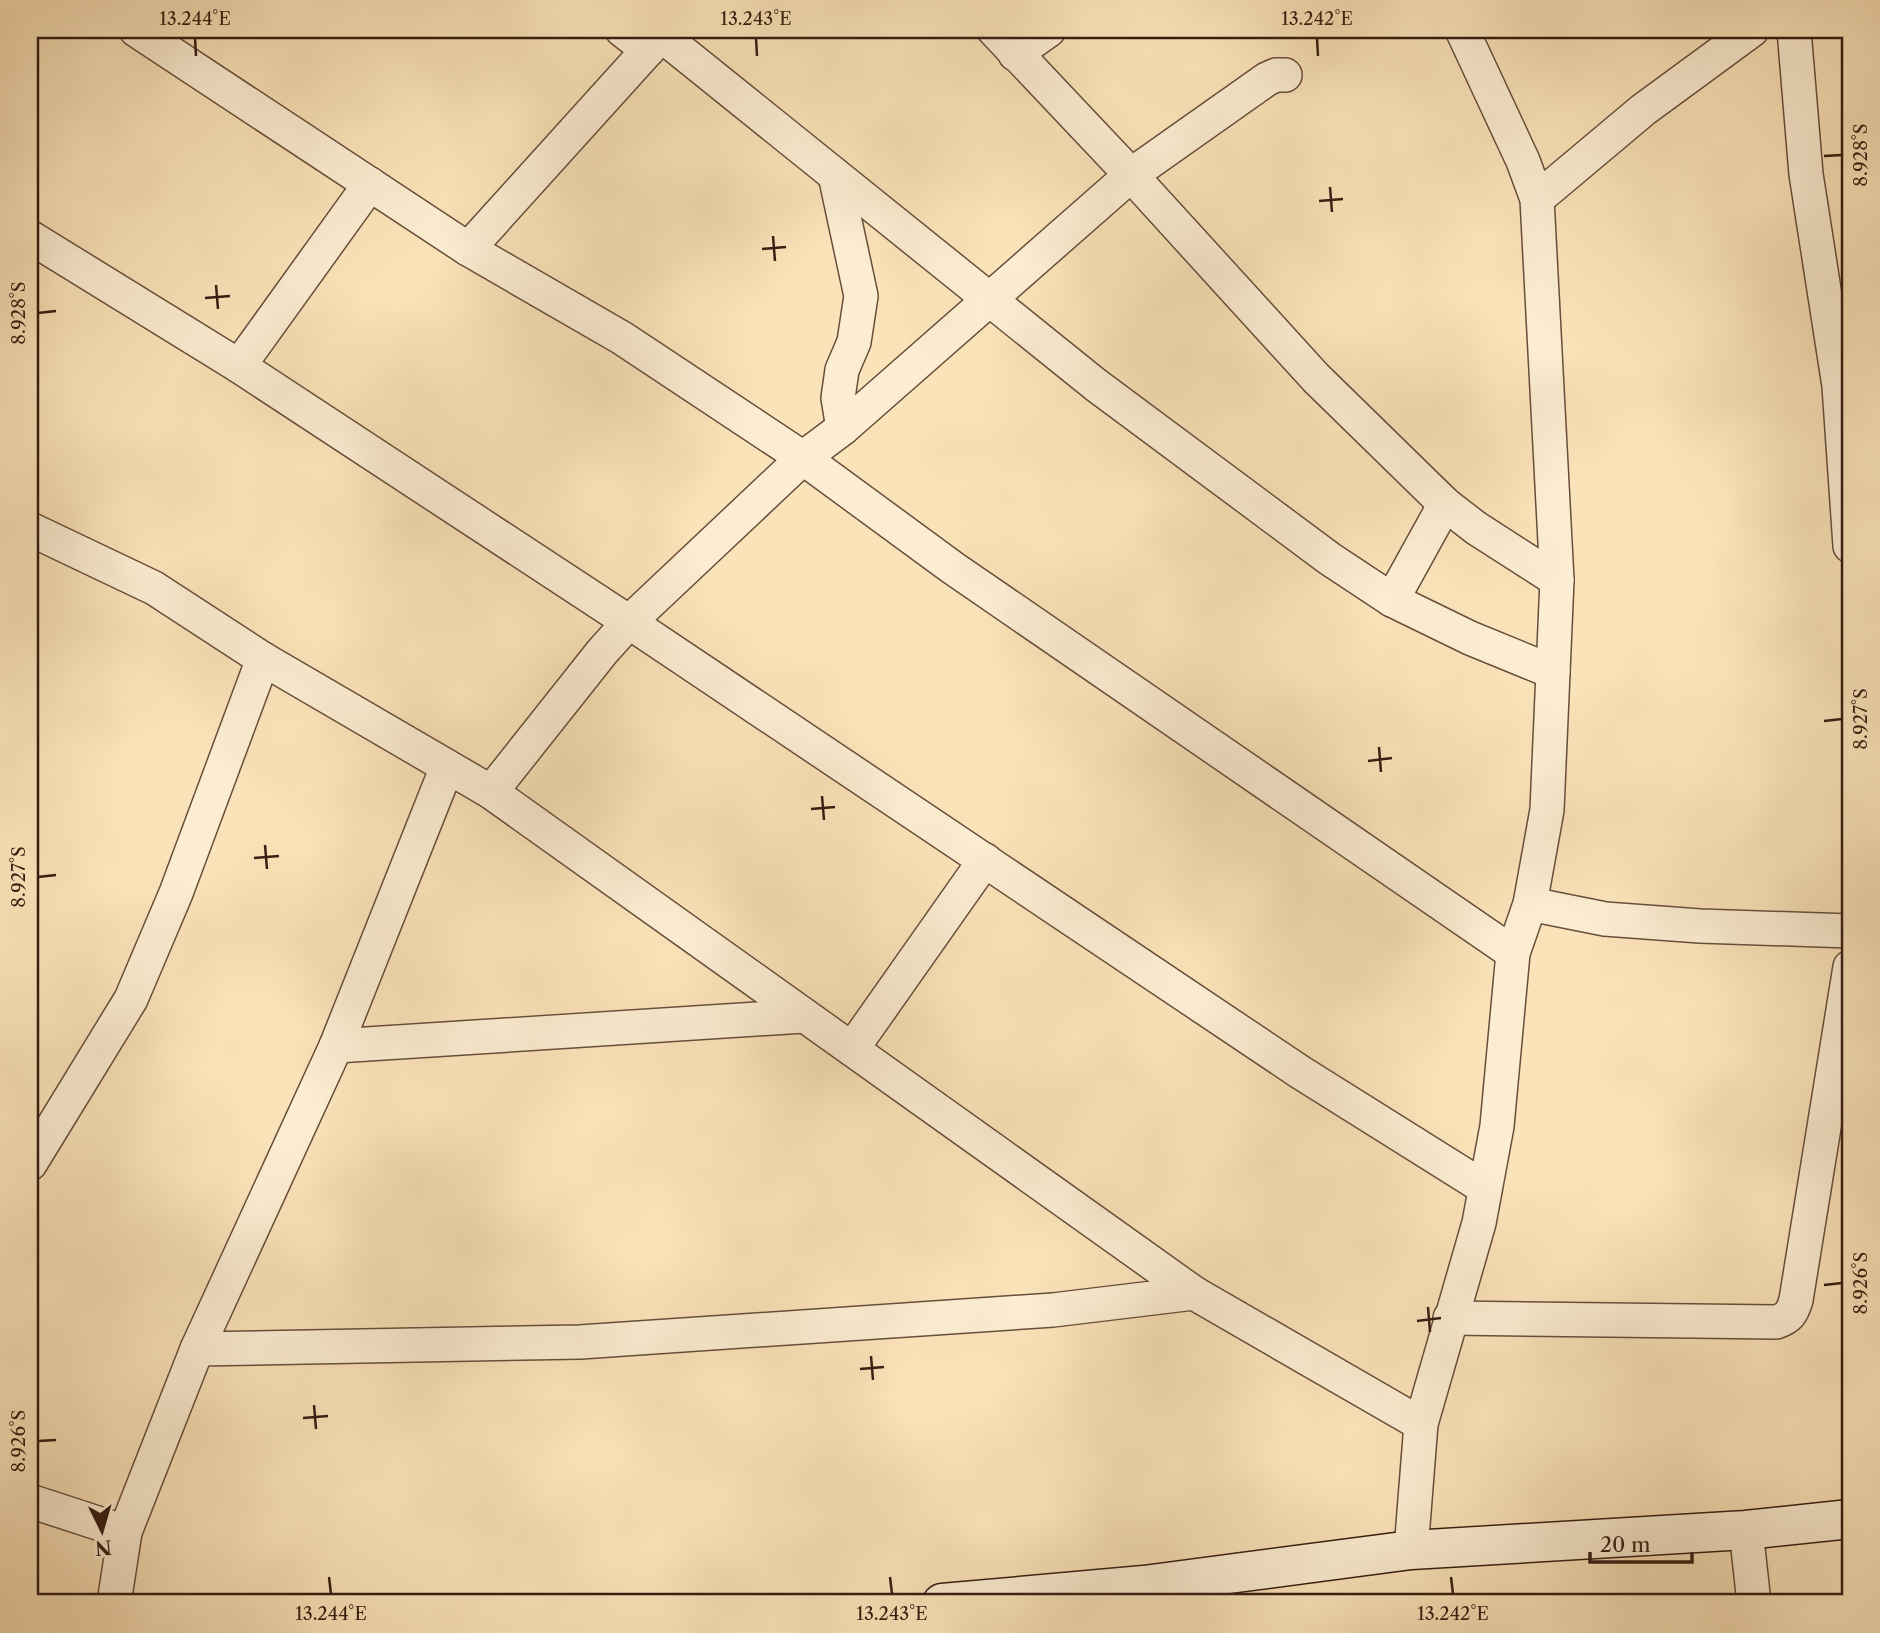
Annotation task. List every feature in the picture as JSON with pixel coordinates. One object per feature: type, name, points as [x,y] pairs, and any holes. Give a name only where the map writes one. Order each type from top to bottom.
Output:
[{"type":"street","points":[[136,30],[468,249],[622,338],[803,458],[953,568],[1513,953]]},
{"type":"street","points":[[622,30],[658,38],[835,175],[1096,385],[1330,559],[1392,600],[1470,638],[1553,672]]},
{"type":"street","points":[[1049,30],[1004,42],[1131,175],[1316,377],[1445,505],[1557,580]]},
{"type":"street","points":[[1411,1550],[1421,1424],[1479,1223],[1497,1126],[1513,953],[1530,904],[1547,810],[1557,580],[1537,199],[1523,161],[1462,30]]},
{"type":"street","points":[[1537,199],[1643,110],[1752,30]]},
{"type":"street","points":[[1794,30],[1806,174],[1839,386],[1850,545]]},
{"type":"street","points":[[468,249],[658,38]]},
{"type":"street","points":[[491,792],[629,622],[803,458],[843,428],[1131,175],[1266,79],[1285,75]]},
{"type":"street","points":[[835,175],[861,296],[854,342],[842,370],[838,398],[843,428]]},
{"type":"street","points":[[239,366],[370,184]]},
{"type":"street","points":[[30,237],[239,366],[629,622],[1300,1072],[1485,1188]]},
{"type":"street","points":[[1392,600],[1445,505]]},
{"type":"street","points":[[30,528],[154,588],[263,659],[491,792],[1194,1293],[1421,1424]]},
{"type":"street","points":[[30,1164],[131,999],[176,892],[263,659]]},
{"type":"street","points":[[114,1603],[125,1532],[197,1349],[336,1046],[447,767]]},
{"type":"street","points":[[852,1049],[985,860]]},
{"type":"street","points":[[1530,904],[1605,919],[1700,926],[1850,930]]},
{"type":"street","points":[[1450,1318],[1776,1322],[1786,1319],[1796,1300],[1850,967]]},
{"type":"street","points":[[336,1046],[804,1016]]},
{"type":"street","points":[[197,1349],[580,1342],[1053,1310],[1194,1293]]},
{"type":"street","points":[[30,1502],[125,1532]]},
{"type":"street","points":[[942,1603],[1144,1594],[1411,1550],[1746,1530],[1850,1519]]},
{"type":"street","points":[[1746,1530],[1754,1603]]}]
